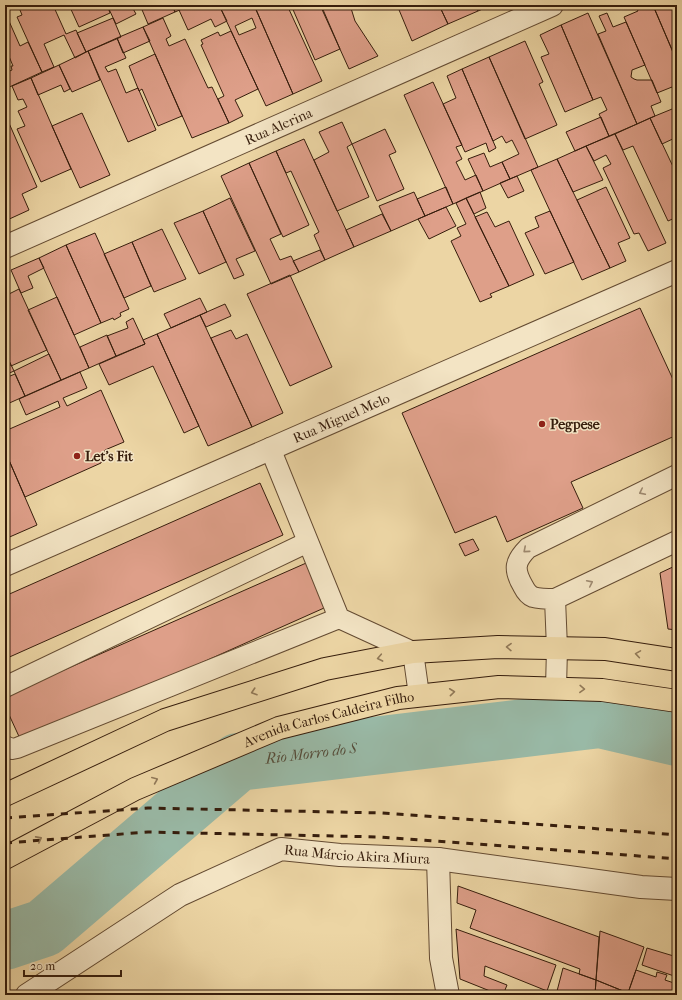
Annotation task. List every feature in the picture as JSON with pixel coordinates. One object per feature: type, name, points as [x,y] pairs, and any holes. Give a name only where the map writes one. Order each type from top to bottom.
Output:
[{"type":"main road","points":[[5,795],[165,720],[325,669],[413,652],[498,647],[605,649],[677,660]]},
{"type":"main road","name":"Avenida Carlos Caldeira Filho","points":[[5,858],[134,789],[279,728],[398,698],[500,686],[602,690],[677,701]]},
{"type":"street","name":"Rua Alerina","points":[[5,246],[552,5]]},
{"type":"street","name":"Rua Miguel Melo","points":[[5,565],[677,271]]},
{"type":"street","name":"Rua Márcio Akira Miura","points":[[27,995],[180,895],[281,849],[340,854],[438,859],[641,887],[677,889]]},
{"type":"street","points":[[438,859],[441,958],[448,995]]},
{"type":"lane","points":[[270,448],[339,618],[413,652],[419,695]]},
{"type":"lane","points":[[677,475],[528,548],[520,556],[516,566],[518,577],[526,592],[533,597],[555,600],[677,541]]},
{"type":"lane","points":[[5,687],[308,542]]},
{"type":"lane","points":[[555,600],[557,648],[556,688]]},
{"type":"lane","points":[[5,746],[12,749],[17,748],[339,618]]},
{"type":"building","points":[[18,5],[53,5],[66,34],[76,30],[86,52],[75,58],[64,35],[44,44],[54,67],[42,72],[17,17],[22,15]]},
{"type":"building","points":[[69,5],[107,5],[110,13],[79,27]]},
{"type":"building","points":[[107,5],[131,5],[136,14],[116,24]]},
{"type":"building","points":[[140,5],[172,5],[175,12],[148,24]]},
{"type":"building","points":[[172,5],[191,5],[175,12]]},
{"type":"building","points":[[191,5],[219,5],[227,21],[215,27],[211,19],[188,30],[179,10]]},
{"type":"building","points":[[219,5],[254,5],[293,94],[266,106]],"holes":[[[252,18],[256,28],[239,35],[235,26]]]},
{"type":"building","points":[[254,5],[287,5],[322,81],[293,94]]},
{"type":"building","points":[[291,5],[321,5],[340,49],[315,60]]},
{"type":"building","points":[[320,5],[350,5],[355,21],[378,56],[349,69]]},
{"type":"building","points":[[397,5],[439,5],[448,24],[412,41]]},
{"type":"building","points":[[439,5],[475,5],[478,11],[448,24]]},
{"type":"building","points":[[475,5],[492,5],[478,11]]},
{"type":"building","points":[[635,5],[653,5],[677,62],[677,86],[657,93],[624,17],[638,11]]},
{"type":"building","points":[[653,5],[677,5],[677,61],[654,8]]},
{"type":"building","points":[[5,12],[20,46],[28,42],[42,72],[5,89],[5,73],[12,70],[11,66],[13,66],[8,54],[5,56]]},
{"type":"building","points":[[588,13],[637,124],[609,136],[599,114],[607,110],[601,97],[593,100],[561,25]]},
{"type":"building","points":[[607,13],[613,27],[626,22],[645,65],[632,70],[631,77],[637,80],[652,80],[661,102],[651,106],[655,116],[637,124],[598,34],[606,31],[599,16]]},
{"type":"building","points":[[113,18],[121,37],[86,52],[77,33]]},
{"type":"building","points":[[163,18],[171,36],[166,39],[169,46],[185,39],[208,88],[212,87],[229,123],[192,138],[143,27]]},
{"type":"building","points":[[561,25],[593,100],[565,112],[541,57],[549,54],[540,35]]},
{"type":"building","points":[[143,27],[150,41],[123,53],[117,38]]},
{"type":"building","points":[[231,31],[258,89],[235,100],[243,116],[229,123],[218,99],[224,96],[201,45],[203,44],[201,40],[218,32],[220,36]]},
{"type":"building","points":[[117,38],[126,58],[105,67],[108,72],[116,69],[126,93],[138,88],[156,130],[128,142],[88,51]]},
{"type":"building","points":[[525,41],[543,82],[539,84],[557,125],[525,139],[489,57]]},
{"type":"building","points":[[88,51],[100,80],[72,92],[59,65]]},
{"type":"building","points":[[155,54],[182,116],[158,126],[142,89],[139,91],[129,66]]},
{"type":"building","points":[[489,57],[538,167],[510,179],[502,162],[519,154],[512,140],[506,143],[502,136],[493,141],[462,69]]},
{"type":"building","points":[[59,65],[70,89],[64,92],[61,85],[38,95],[31,78]]},
{"type":"building","points":[[462,69],[496,148],[489,152],[486,143],[465,152],[443,104],[456,98],[447,76]]},
{"type":"building","points":[[31,78],[71,169],[41,182],[17,129],[25,126],[18,111],[27,107],[23,99],[18,100],[12,86]]},
{"type":"building","points":[[433,82],[462,145],[456,147],[462,159],[456,162],[465,180],[476,175],[483,191],[453,204],[404,95]]},
{"type":"building","points":[[677,107],[677,137],[662,144],[650,118]]},
{"type":"building","points":[[82,113],[110,175],[80,188],[52,126]]},
{"type":"building","points":[[5,114],[37,187],[22,194],[29,210],[5,221]]},
{"type":"building","points":[[601,117],[609,136],[575,151],[566,132]]},
{"type":"building","points":[[650,118],[677,175],[677,217],[668,221],[633,146],[623,150],[615,134]]},
{"type":"building","points":[[342,122],[352,144],[347,147],[369,197],[337,211],[314,160],[329,152],[319,132]]},
{"type":"building","points":[[385,129],[396,152],[389,155],[404,189],[377,201],[352,144]]},
{"type":"building","points":[[615,134],[666,243],[648,251],[639,233],[634,234],[603,168],[611,164],[606,155],[594,161],[586,146]]},
{"type":"building","points":[[304,139],[354,247],[325,260],[314,235],[319,232],[291,171],[286,173],[276,151]]},
{"type":"building","points":[[586,146],[603,180],[573,192],[557,159]]},
{"type":"building","points":[[276,151],[309,225],[283,237],[249,163]]},
{"type":"building","points":[[484,153],[490,167],[502,162],[510,179],[483,191],[468,159]]},
{"type":"building","points":[[557,159],[610,268],[582,280],[531,170]]},
{"type":"building","points":[[249,163],[281,234],[270,239],[280,260],[291,256],[299,272],[271,284],[221,176]]},
{"type":"building","points":[[677,165],[677,175],[673,167]]},
{"type":"building","points":[[517,176],[524,191],[508,198],[500,183]]},
{"type":"building","points":[[446,187],[453,204],[425,216],[417,199]]},
{"type":"building","points":[[606,187],[630,238],[618,243],[626,261],[610,268],[577,200]]},
{"type":"building","points":[[414,192],[425,216],[391,231],[379,206]]},
{"type":"building","points":[[480,192],[486,208],[474,214],[466,198]]},
{"type":"building","points":[[230,198],[255,251],[236,259],[244,275],[234,279],[203,211]]},
{"type":"building","points":[[466,198],[509,286],[490,294],[492,297],[480,302],[451,241],[461,236],[457,228],[466,224],[456,203]]},
{"type":"building","points":[[446,207],[456,226],[429,239],[418,219]]},
{"type":"building","points":[[203,211],[226,262],[199,274],[174,223]]},
{"type":"building","points":[[550,211],[574,262],[545,274],[525,233],[539,227],[535,217]]},
{"type":"building","points":[[487,212],[495,227],[509,221],[534,275],[509,286],[475,217]]},
{"type":"building","points":[[382,214],[391,231],[354,247],[346,230]]},
{"type":"building","points":[[162,229],[186,279],[154,292],[132,242]]},
{"type":"building","points":[[95,233],[129,309],[120,313],[121,316],[114,320],[113,318],[101,323],[66,245]]},
{"type":"building","points":[[132,242],[151,286],[124,298],[104,254]]},
{"type":"building","points":[[66,245],[101,323],[74,335],[39,258]]},
{"type":"building","points":[[320,250],[325,260],[299,272],[293,261]]},
{"type":"building","points":[[39,258],[44,268],[28,276],[33,288],[21,293],[11,270]]},
{"type":"building","points":[[290,275],[332,367],[290,386],[247,294]]},
{"type":"building","points":[[19,289],[47,350],[11,366],[5,352],[5,296]]},
{"type":"building","points":[[57,297],[89,368],[61,380],[28,310]]},
{"type":"building","points":[[200,298],[207,312],[171,328],[164,314]]},
{"type":"building","points":[[225,304],[231,316],[206,327],[200,315]]},
{"type":"building","name":"Pegpese","points":[[640,308],[677,388],[677,435],[571,482],[583,508],[507,542],[496,516],[455,533],[402,413]]},
{"type":"building","points":[[200,315],[252,427],[208,446],[157,334]]},
{"type":"building","points":[[133,318],[145,344],[116,356],[107,336],[128,328],[126,322]]},
{"type":"building","points":[[231,330],[236,339],[247,334],[283,413],[252,427],[211,338]]},
{"type":"building","points":[[157,334],[199,426],[184,433],[153,366],[109,385],[99,364],[145,344],[143,340]]},
{"type":"building","points":[[107,335],[116,356],[89,368],[80,347]]},
{"type":"building","points":[[5,352],[14,371],[5,375]]},
{"type":"building","points":[[49,354],[61,380],[25,396],[14,371]]},
{"type":"building","points":[[80,372],[87,388],[63,398],[67,406],[101,390],[124,442],[105,450],[101,463],[25,497],[5,451],[5,431],[60,407],[58,401],[26,415],[19,399]]},
{"type":"building","points":[[15,374],[25,396],[5,405],[5,378]]},
{"type":"building","points":[[5,451],[37,525],[5,539]]},
{"type":"building","points":[[260,483],[283,535],[5,659],[5,596]]},
{"type":"building","points":[[473,539],[479,550],[465,556],[459,544]]},
{"type":"building","points":[[313,560],[333,604],[22,743],[5,706],[5,696]]},
{"type":"building","points":[[677,565],[677,630],[668,629],[660,573]]},
{"type":"building","points":[[458,886],[599,937],[596,980],[579,974],[580,969],[470,928],[476,910],[457,903]]},
{"type":"building","points":[[456,929],[556,965],[547,991],[485,966],[484,976],[507,985],[503,995],[460,979]]},
{"type":"building","points":[[600,931],[644,947],[628,993],[596,980]]},
{"type":"building","points":[[647,948],[677,957],[677,977],[642,965]]},
{"type":"building","points":[[563,968],[596,980],[595,995],[556,995]]},
{"type":"building","points":[[636,970],[656,977],[657,972],[667,975],[665,980],[677,984],[677,995],[644,995],[629,990]]},
{"type":"building","points":[[596,980],[628,993],[633,995],[595,995]]},
{"type":"waterway","name":"Rio Morro do S","points":[[5,941],[44,928],[238,762],[600,719],[677,737]]},
{"type":"railway","points":[[5,818],[148,808],[382,813],[677,835]]},
{"type":"railway","points":[[5,843],[148,832],[380,837],[677,859]]},
{"type":"place","name":"Pegpese","points":[[542,424]]},
{"type":"place","name":"Let's Fit","points":[[77,456]]}]
